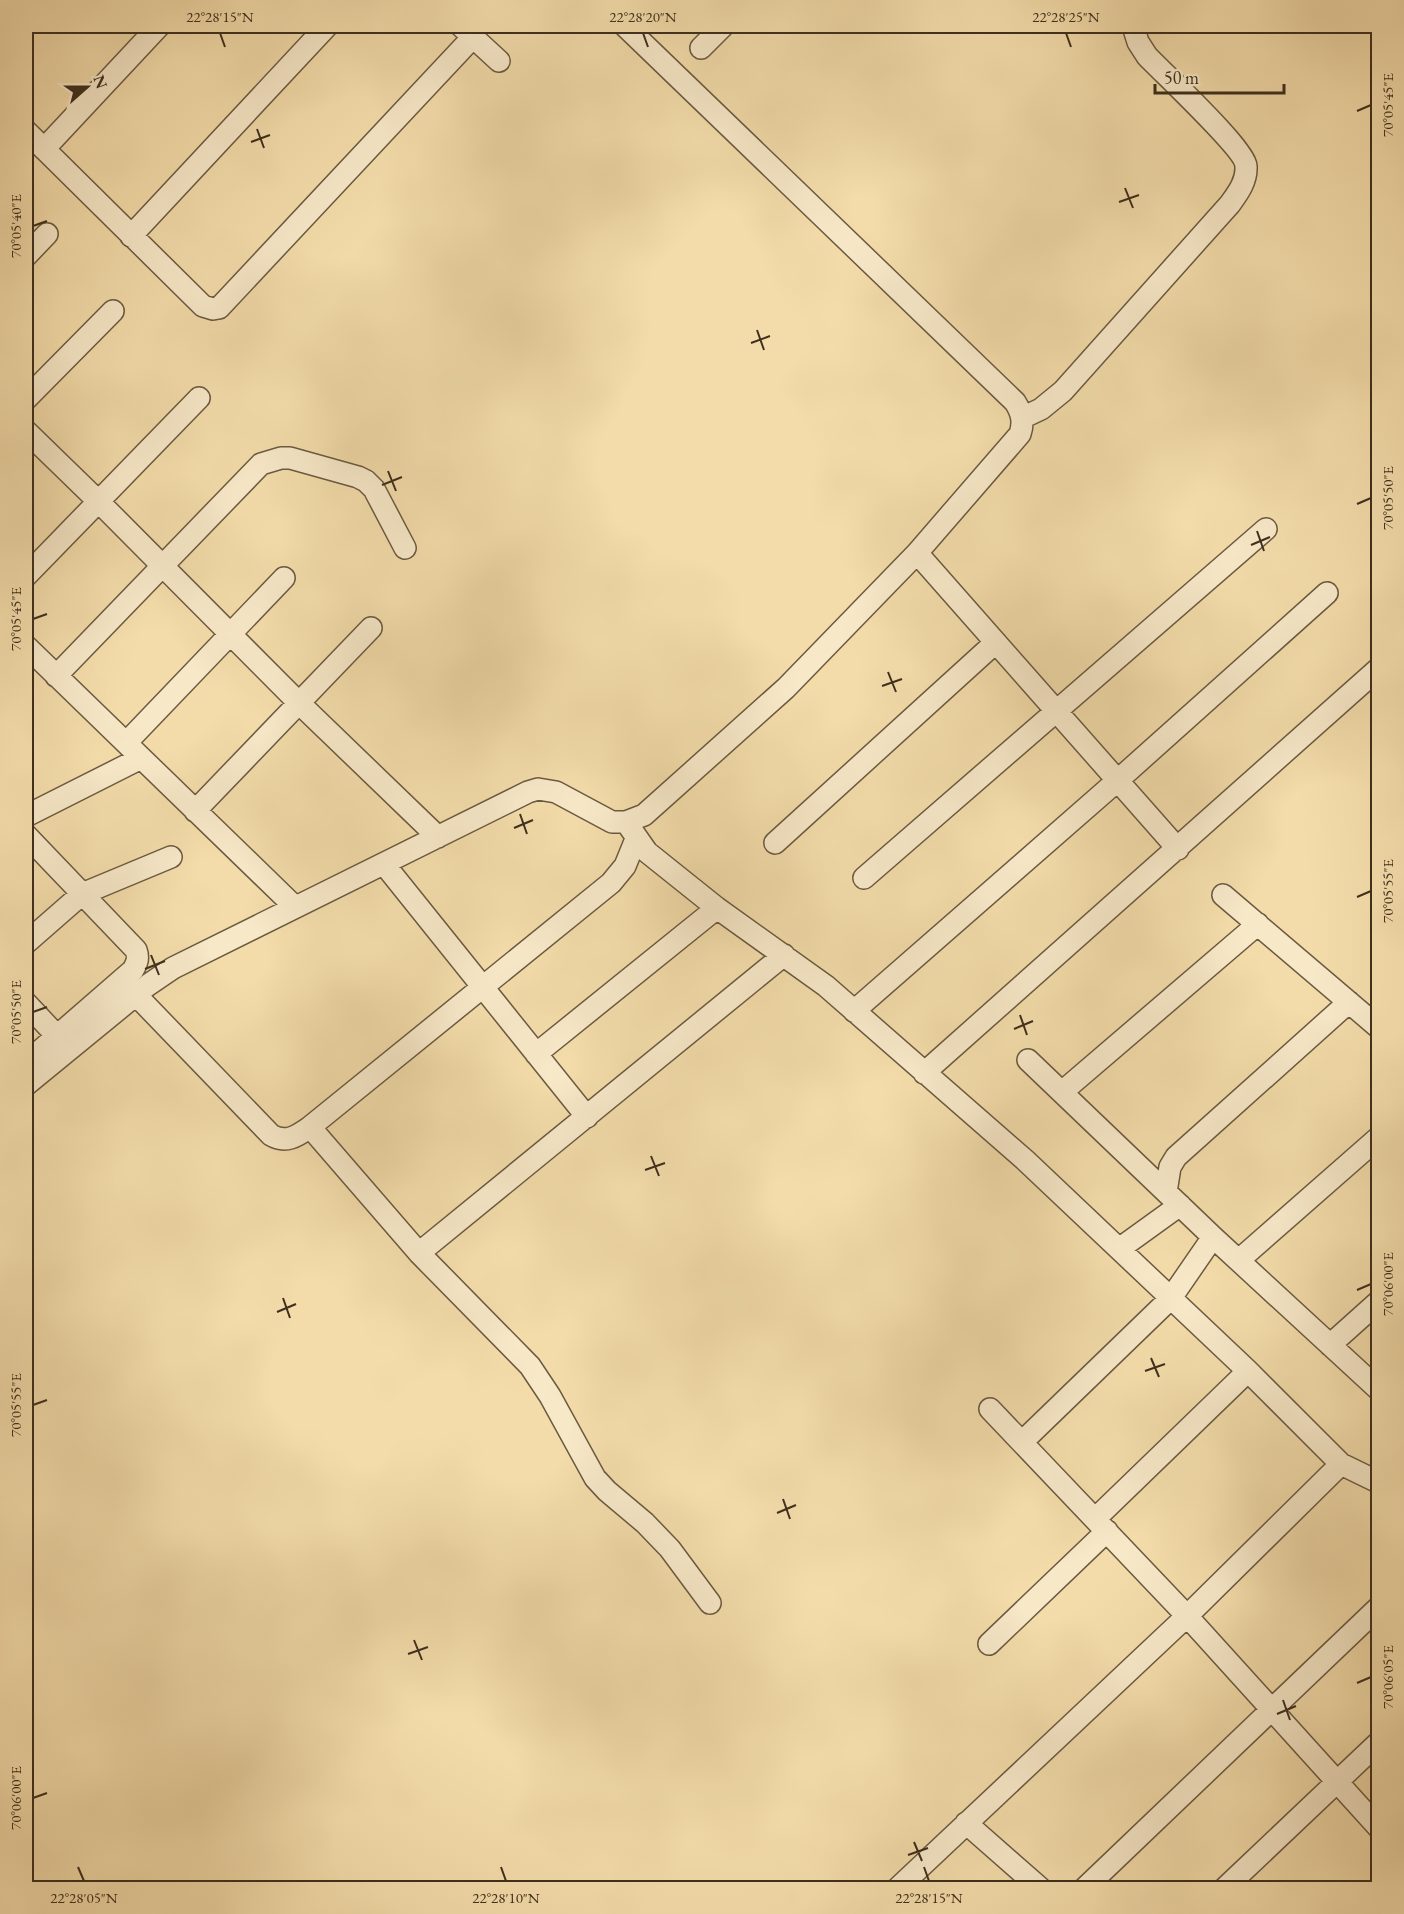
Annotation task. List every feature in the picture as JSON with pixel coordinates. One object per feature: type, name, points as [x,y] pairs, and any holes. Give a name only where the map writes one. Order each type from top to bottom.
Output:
[{"type":"street","points":[[44,149],[159,26]]},
{"type":"street","points":[[131,236],[327,26]]},
{"type":"street","points":[[136,995],[271,1136],[279,1140],[296,1136],[611,883],[625,866],[631,831],[644,815],[786,688],[917,553],[1020,434],[1023,426],[1022,418],[1015,402],[625,26]]},
{"type":"street","points":[[701,48],[723,26]]},
{"type":"street","points":[[1022,418],[1041,409],[1063,391],[1230,204],[1241,189],[1245,177],[1246,166],[1236,147],[1147,56],[1138,42],[1133,26]]},
{"type":"street","points":[[26,130],[203,306],[213,309],[219,308],[467,31],[499,61]]},
{"type":"street","points":[[26,256],[47,234]]},
{"type":"street","points":[[26,399],[113,311]]},
{"type":"street","points":[[26,576],[199,398]]},
{"type":"street","points":[[26,432],[299,703],[438,837]]},
{"type":"street","points":[[56,676],[261,464],[281,458],[290,458],[358,477],[374,489],[405,548]]},
{"type":"street","points":[[864,878],[1266,529]]},
{"type":"street","points":[[917,553],[1178,849]]},
{"type":"street","points":[[126,743],[284,578]]},
{"type":"street","points":[[854,1011],[1117,781],[1327,593]]},
{"type":"street","points":[[195,811],[371,628]]},
{"type":"street","points":[[775,843],[995,643]]},
{"type":"street","points":[[26,646],[295,907]]},
{"type":"street","points":[[924,1073],[1378,669]]},
{"type":"street","points":[[26,816],[141,758]]},
{"type":"street","points":[[26,1085],[136,995],[173,968],[528,792],[538,789],[556,792],[631,831],[647,852],[717,908],[826,986],[1025,1160],[1248,1371],[1341,1464],[1378,1482]]},
{"type":"street","points":[[26,835],[136,950],[138,956],[133,970],[26,1063]]},
{"type":"street","points":[[26,943],[82,894],[171,857]]},
{"type":"street","points":[[384,864],[587,1118]]},
{"type":"street","points":[[1222,895],[1378,1027]]},
{"type":"street","points":[[536,1054],[717,908]]},
{"type":"street","points":[[1062,1092],[1258,924]]},
{"type":"street","points":[[419,1253],[784,955]]},
{"type":"street","points":[[1173,1199],[1170,1167],[1176,1157],[1349,1002]]},
{"type":"street","points":[[26,1003],[57,1036]]},
{"type":"street","points":[[1028,1060],[1213,1237],[1378,1389]]},
{"type":"street","points":[[310,1126],[419,1253],[530,1366],[550,1396],[595,1478],[670,1549],[710,1603]]},
{"type":"street","points":[[1239,1260],[1378,1138]]},
{"type":"street","points":[[1119,1249],[1173,1199]]},
{"type":"street","points":[[1022,1442],[1171,1298],[1213,1237]]},
{"type":"street","points":[[1330,1345],[1378,1302]]},
{"type":"street","points":[[989,1644],[1248,1371]]},
{"type":"street","points":[[990,1409],[1187,1616],[1378,1827]]},
{"type":"street","points":[[898,1888],[1187,1616],[1341,1464]]},
{"type":"street","points":[[1085,1888],[1378,1608]]},
{"type":"street","points":[[1225,1888],[1378,1743]]},
{"type":"street","points":[[966,1823],[1040,1888]]}]
